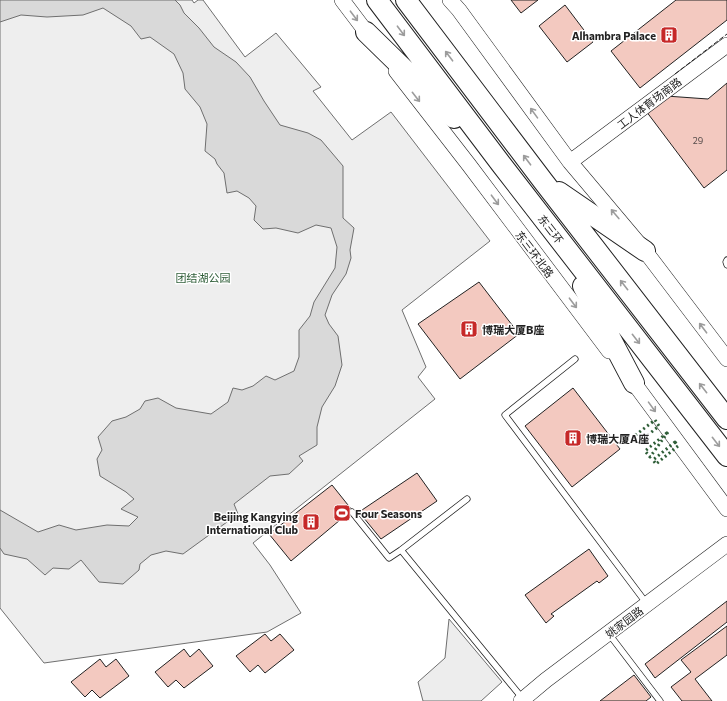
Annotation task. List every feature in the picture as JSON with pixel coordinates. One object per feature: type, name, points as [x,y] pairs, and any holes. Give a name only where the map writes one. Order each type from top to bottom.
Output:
[{"type":"highway","name":"东三环","points":[[377,0],[501,164],[727,456]]},
{"type":"highway","name":"东三环","points":[[406,0],[543,181],[727,419]]},
{"type":"highway","points":[[366,32],[501,164]]},
{"type":"highway","points":[[543,181],[645,251]]},
{"type":"highway","points":[[560,239],[634,383]]},
{"type":"street","name":"东三环北路","points":[[342,0],[634,383],[727,509]]},
{"type":"street","points":[[450,0],[459,10],[570,162],[645,251],[727,359]]},
{"type":"street","name":"工人体育场南路","points":[[570,162],[727,45]]},
{"type":"street","name":"姚家园路","points":[[522,700],[546,680],[727,544]]},
{"type":"lane","points":[[727,260],[727,266]]},
{"type":"lane","points":[[575,359],[505,415],[647,604]]},
{"type":"lane","points":[[352,512],[389,558],[467,499]]},
{"type":"lane","points":[[400,550],[522,700]]},
{"type":"lane","points":[[608,633],[660,701]]},
{"type":"green space","name":"团结湖公园","points":[[0,0],[192,0],[194,3],[198,0],[203,0],[245,57],[276,33],[321,87],[313,91],[352,140],[391,112],[490,241],[402,310],[426,367],[418,377],[435,399],[253,543],[270,565],[301,613],[267,632],[44,663],[0,608]]},
{"type":"shaded area","points":[[0,0],[175,0],[180,5],[184,13],[199,28],[214,47],[236,62],[250,77],[280,125],[308,133],[321,140],[343,166],[343,218],[354,228],[350,250],[351,258],[346,274],[332,295],[325,315],[329,324],[338,336],[342,365],[335,386],[322,407],[317,427],[317,445],[299,456],[303,461],[289,474],[270,476],[234,504],[238,514],[183,554],[166,551],[151,555],[140,564],[139,570],[123,584],[99,582],[81,560],[69,569],[53,568],[45,575],[27,559],[4,554],[0,548],[0,510],[38,532],[59,525],[76,530],[107,525],[129,526],[138,517],[121,509],[134,499],[126,492],[100,476],[97,459],[102,450],[98,437],[112,421],[126,417],[140,409],[145,401],[158,398],[176,408],[211,414],[228,402],[233,388],[242,390],[253,386],[266,376],[275,380],[294,371],[299,357],[299,330],[310,316],[314,302],[335,268],[337,247],[331,228],[316,225],[298,233],[276,228],[263,229],[254,220],[256,206],[249,198],[237,191],[227,193],[224,173],[215,159],[205,151],[207,124],[200,107],[185,89],[183,73],[174,54],[150,37],[141,39],[131,26],[103,8],[83,15],[47,17],[21,15],[0,22]]},
{"type":"shaded area","points":[[449,619],[502,682],[481,701],[423,701],[418,682],[445,658]]},
{"type":"building","points":[[511,0],[538,0],[521,13]]},
{"type":"building","name":"Alhambra Palace","points":[[676,0],[727,0],[727,20],[640,88],[611,51]]},
{"type":"building","points":[[565,5],[593,42],[567,62],[539,26]]},
{"type":"building","points":[[727,83],[727,170],[704,188],[646,111],[666,96],[708,99]]},
{"type":"building","name":"博瑞大厦B座","points":[[479,282],[519,334],[460,379],[418,324]]},
{"type":"building","name":"博瑞大厦A座","points":[[573,388],[620,449],[572,487],[525,426]]},
{"type":"building","points":[[417,473],[437,501],[381,539],[359,512]]},
{"type":"building","name":"Beijing Kangying International Club","points":[[332,485],[352,510],[291,561],[269,534]]},
{"type":"building","points":[[589,549],[608,576],[599,583],[597,581],[551,614],[554,616],[546,623],[525,595]]},
{"type":"building","points":[[727,601],[727,622],[655,678],[645,664]]},
{"type":"building","points":[[727,626],[727,655],[695,679],[712,701],[682,701],[671,687],[691,672],[681,660]]},
{"type":"building","points":[[265,634],[271,641],[280,634],[294,650],[265,673],[258,665],[250,672],[236,656]]},
{"type":"building","points":[[184,649],[190,657],[199,649],[213,666],[184,688],[176,680],[168,687],[155,672]]},
{"type":"building","points":[[100,659],[106,667],[116,659],[129,676],[100,698],[92,690],[85,697],[71,682]]},
{"type":"building","points":[[634,675],[651,697],[646,701],[600,701]]},
{"type":"hedge","points":[[655,420],[659,426],[638,443],[633,437],[655,420]]},
{"type":"hedge","points":[[668,432],[650,457],[645,451],[668,432]]},
{"type":"hedge","points":[[675,442],[678,446],[656,464],[653,460],[675,442]]},
{"type":"fence","points":[[675,74],[727,34]]},
{"type":"place","name":"Alhambra Palace","points":[[669,35]]},
{"type":"place","name":"博瑞大厦B座","points":[[469,329]]},
{"type":"place","name":"博瑞大厦A座","points":[[573,438]]},
{"type":"place","name":"Four Seasons","points":[[342,513]]},
{"type":"place","name":"Beijing Kangying International Club","points":[[311,522]]}]
